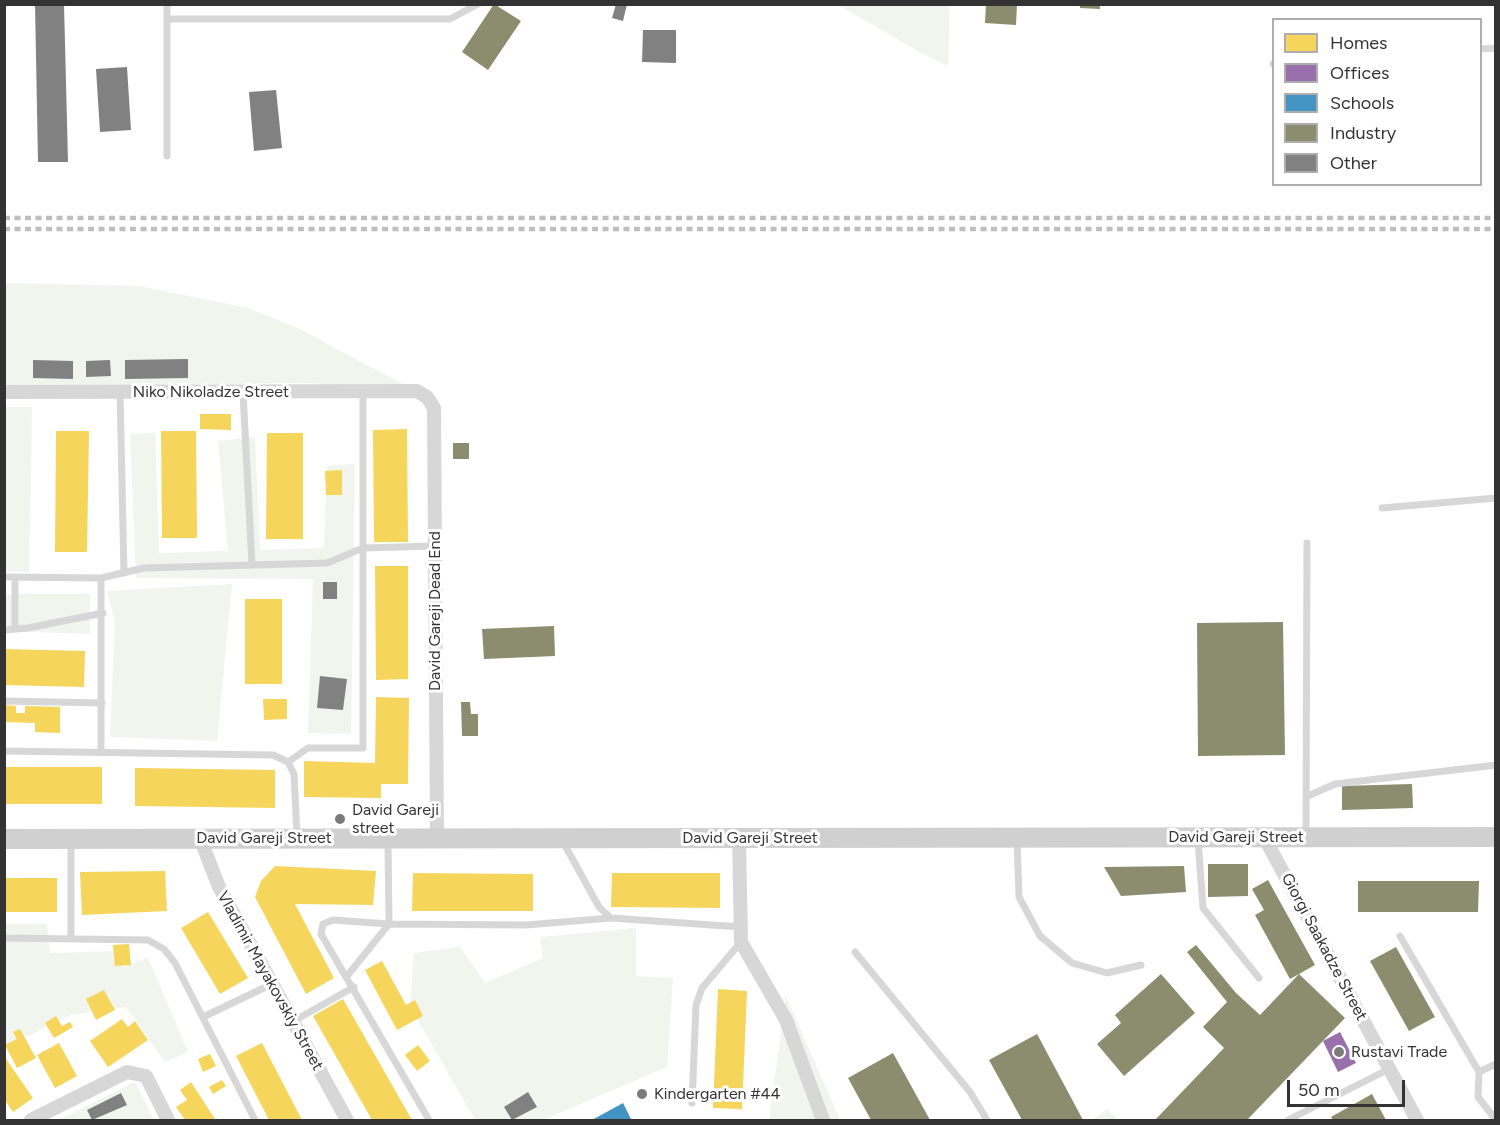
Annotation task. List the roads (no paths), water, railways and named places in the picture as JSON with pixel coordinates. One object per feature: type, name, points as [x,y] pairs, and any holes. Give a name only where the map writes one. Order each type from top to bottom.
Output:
[{"type":"main road","name":"David Gareji Street","points":[[4,838],[1496,837]]},
{"type":"street","name":"Niko Nikoladze Street","points":[[4,392],[417,391]]},
{"type":"street","name":"David Gareji Dead End","points":[[417,391],[427,397],[434,408],[437,838]]},
{"type":"street","name":"Giorgi Saakadze Street","points":[[1264,837],[1417,1120]]},
{"type":"street","name":"Vladimir Mayakovskiy Street","points":[[200,838],[219,887],[347,1120]]},
{"type":"street","points":[[740,838],[741,942],[786,1020],[823,1120]]},
{"type":"street","points":[[32,1120],[127,1072],[146,1076],[168,1120]]},
{"type":"lane","points":[[167,4],[167,156]]},
{"type":"lane","points":[[167,19],[450,19],[478,4]]},
{"type":"lane","points":[[288,762],[309,748],[363,748],[363,391]]},
{"type":"lane","points":[[120,392],[124,573]]},
{"type":"lane","points":[[243,392],[252,565]]},
{"type":"lane","points":[[1382,508],[1496,498]]},
{"type":"lane","points":[[1306,837],[1308,796],[1307,543]]},
{"type":"lane","points":[[4,577],[101,579],[144,568],[327,563],[363,548],[435,546]]},
{"type":"lane","points":[[15,577],[15,629]]},
{"type":"lane","points":[[101,579],[103,613],[101,752]]},
{"type":"lane","points":[[4,630],[103,613]]},
{"type":"lane","points":[[4,702],[102,703]]},
{"type":"lane","points":[[4,751],[273,755],[288,762],[294,774],[297,838]]},
{"type":"lane","points":[[1308,796],[1335,784],[1496,765]]},
{"type":"lane","points":[[1198,837],[1203,908],[1259,978]]},
{"type":"lane","points":[[71,838],[71,939]]},
{"type":"lane","points":[[347,976],[389,924],[388,838]]},
{"type":"lane","points":[[561,838],[599,907],[611,918]]},
{"type":"lane","points":[[1017,838],[1019,897],[1040,936],[1072,963],[1107,973],[1141,965]]},
{"type":"lane","points":[[429,1120],[354,987],[321,934],[323,924],[333,920],[389,924],[526,925],[611,918],[741,927]]},
{"type":"lane","points":[[1400,936],[1479,1072],[1478,1097],[1496,1120]]},
{"type":"lane","points":[[4,938],[148,940],[164,949],[175,963],[255,1120]]},
{"type":"lane","points":[[692,1103],[696,1005],[702,988],[741,942]]},
{"type":"lane","points":[[855,952],[970,1092],[987,1120]]},
{"type":"lane","points":[[203,1017],[272,984]]},
{"type":"lane","points":[[292,1022],[354,987]]},
{"type":"lane","points":[[1479,1072],[1496,1064]]},
{"type":"lane","points":[[1288,1120],[1389,1069]]},
{"type":"railway","points":[[4,218],[1496,218]]},
{"type":"railway","points":[[4,229],[1496,229]]},
{"type":"place","name":"David Gareji street","points":[[340,819]]},
{"type":"place","name":"Rustavi Trade","points":[[1339,1052]]},
{"type":"place","name":"Kindergarten #44","points":[[642,1094]]}]
